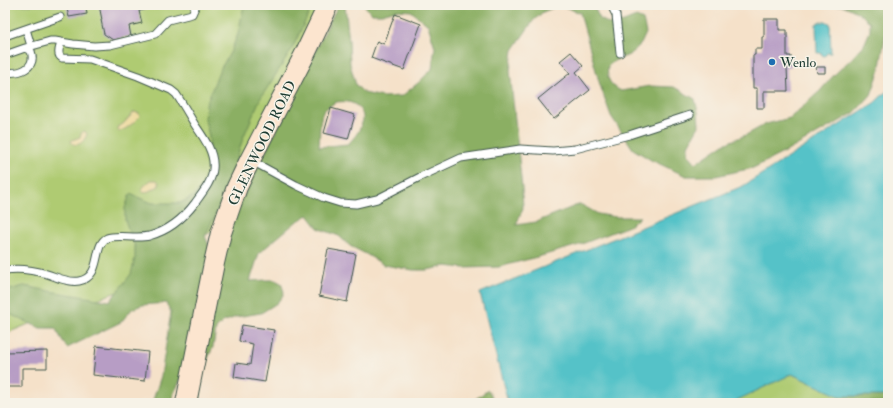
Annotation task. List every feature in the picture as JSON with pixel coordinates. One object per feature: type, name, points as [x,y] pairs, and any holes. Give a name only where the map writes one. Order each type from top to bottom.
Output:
[{"type":"main road","name":"GLENWOOD ROAD","points":[[186,403],[221,233],[237,187],[306,54],[327,5]]},
{"type":"lane","points":[[5,55],[50,41],[94,46],[110,45],[155,34],[168,20],[192,14],[196,5]]},
{"type":"lane","points":[[611,5],[616,15],[620,53]]},
{"type":"lane","points":[[5,36],[60,17]]},
{"type":"lane","points":[[5,72],[20,71],[29,67],[32,61],[33,55],[28,47],[26,29]]},
{"type":"lane","points":[[5,270],[39,272],[67,281],[81,281],[91,275],[104,239],[115,236],[149,236],[163,231],[185,215],[210,181],[213,170],[214,162],[208,146],[176,94],[171,90],[138,76],[90,59],[62,58],[59,55],[61,42]]},
{"type":"lane","points":[[250,160],[296,185],[324,198],[340,203],[356,204],[377,199],[420,176],[461,158],[520,148],[553,151],[575,149],[629,135],[690,115]]},
{"type":"green space","points":[[5,5],[319,5],[212,231],[129,288],[55,313],[5,334]]},
{"type":"green space","points":[[244,5],[313,5],[291,51],[260,99],[243,138],[233,170],[214,218],[205,236],[211,251],[247,189],[338,5],[345,5],[350,64],[356,85],[364,93],[383,97],[402,96],[418,83],[432,69],[435,47],[428,25],[411,11],[396,10],[382,14],[372,14],[364,5],[560,5],[543,12],[533,21],[513,50],[510,71],[523,208],[516,225],[536,222],[580,204],[598,214],[616,217],[640,217],[629,226],[579,245],[499,267],[464,268],[446,266],[427,270],[413,270],[384,265],[350,246],[339,236],[318,228],[308,215],[296,222],[259,253],[250,281],[275,280],[281,283],[284,292],[283,295],[277,303],[261,313],[236,317],[223,322],[216,329],[213,347],[200,376],[200,403],[192,403],[182,377],[174,393],[172,403],[152,403],[161,376],[171,312],[166,303],[142,305],[132,309],[121,322],[67,348],[55,328],[40,328],[5,312],[5,291],[24,286],[110,301],[131,274],[135,258],[135,247],[125,220],[125,208],[130,194],[152,203],[180,203],[192,197],[204,185],[210,163],[209,136],[205,120],[206,105],[219,71],[230,53],[238,34]],"holes":[[[336,102],[350,102],[359,108],[363,117],[360,129],[348,144],[319,147],[320,124],[323,112]]]},
{"type":"green space","points":[[560,5],[593,5],[600,19],[610,24],[624,22],[636,17],[643,20],[646,33],[641,44],[629,55],[614,61],[608,66],[608,78],[614,86],[621,91],[650,86],[674,87],[695,99],[699,126],[688,145],[688,154],[696,163],[724,144],[748,134],[766,124],[790,118],[820,91],[864,45],[870,31],[870,22],[850,8],[841,5],[888,5],[888,19],[879,72],[871,95],[854,113],[787,151],[753,168],[716,176],[686,176],[651,160],[633,149],[611,116],[600,85],[580,13]]},
{"type":"green space","points":[[792,374],[839,396],[839,403],[728,403],[737,400]]},
{"type":"green space","points":[[488,390],[496,403],[470,403]]},
{"type":"green space","points":[[839,396],[888,396],[888,403],[839,403]]},
{"type":"sand","points":[[134,112],[139,113],[140,116],[127,128],[118,131],[117,127],[123,124]]},
{"type":"sand","points":[[85,131],[87,134],[80,143],[76,145],[71,142],[72,140],[80,137],[82,132]]},
{"type":"sand","points":[[151,180],[157,180],[159,186],[145,193],[142,192],[143,187]]},
{"type":"water","points":[[818,22],[830,23],[831,53],[827,53],[825,56],[821,53],[817,53],[816,24],[818,24]]},
{"type":"water","points":[[888,90],[888,396],[839,396],[792,374],[737,400],[736,403],[508,403],[480,293],[743,186],[874,103]]},
{"type":"building","points":[[66,5],[98,6],[86,8],[87,14],[69,17]]},
{"type":"building","points":[[99,5],[161,6],[139,11],[142,23],[129,26],[131,36],[113,40],[104,34]]},
{"type":"building","points":[[395,14],[421,24],[404,70],[371,58],[377,41],[384,44]]},
{"type":"building","name":"Wenlo","points":[[764,19],[779,19],[779,30],[787,30],[787,56],[791,56],[791,68],[787,68],[788,91],[764,91],[764,108],[757,108],[757,88],[753,88],[753,55],[755,55],[755,49],[762,49]]},
{"type":"building","points":[[571,52],[583,66],[576,72],[590,90],[554,119],[538,99],[570,73],[560,61]]},
{"type":"building","points":[[816,67],[825,67],[825,73],[817,73]]},
{"type":"building","points":[[331,108],[355,115],[348,139],[324,133]]},
{"type":"building","points":[[328,249],[356,254],[347,302],[319,296]]},
{"type":"building","points":[[242,325],[274,330],[265,382],[234,377],[236,363],[250,365],[253,344],[239,341]]},
{"type":"building","points":[[96,346],[148,352],[145,381],[93,375]]},
{"type":"building","points":[[47,351],[47,368],[22,368],[22,387],[5,387],[5,352]]},
{"type":"place","name":"Wenlo","points":[[772,62]]}]
